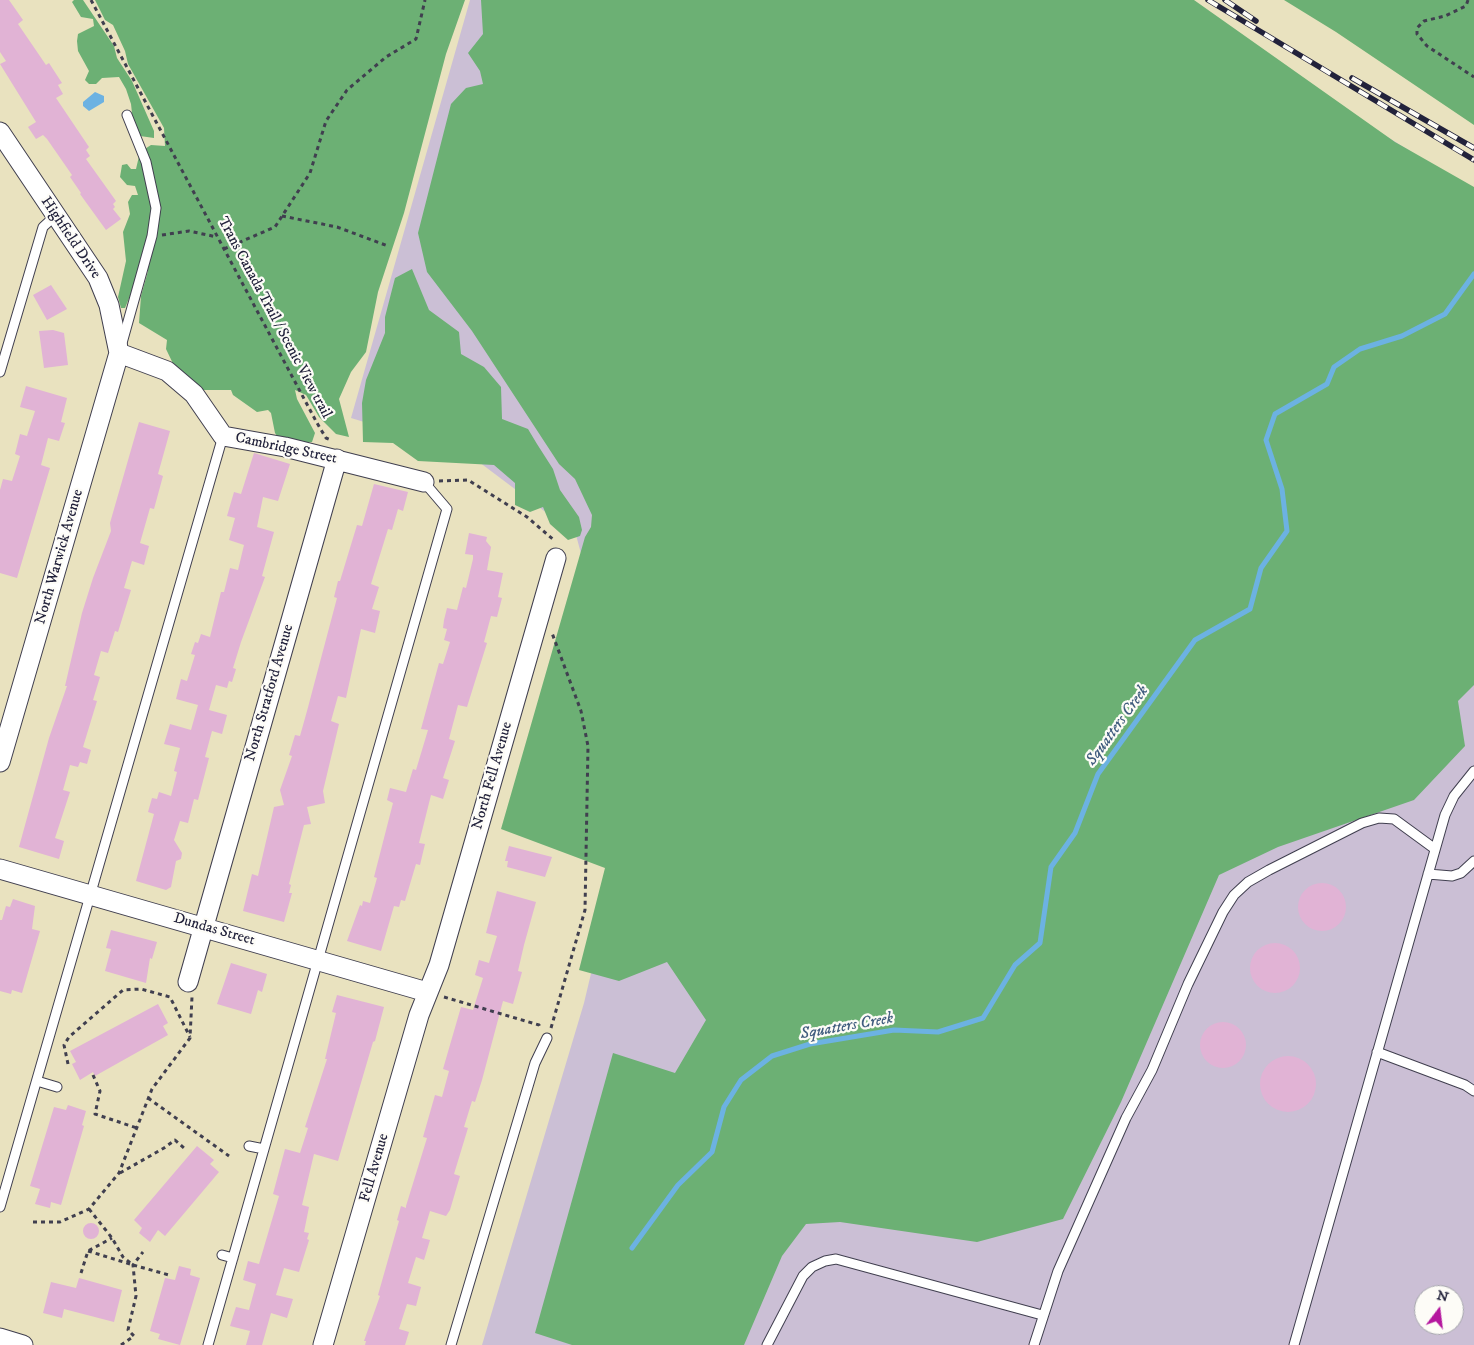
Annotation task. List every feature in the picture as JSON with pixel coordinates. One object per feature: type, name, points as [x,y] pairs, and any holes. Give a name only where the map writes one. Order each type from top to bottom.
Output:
[{"type":"street","name":"Highfield Drive","points":[[0,132],[98,278],[109,305],[119,353]]},
{"type":"street","name":"Cambridge Street","points":[[119,353],[167,371],[194,394],[223,436],[337,459],[424,482]]},
{"type":"street","name":"North Warwick Avenue","points":[[0,762],[119,353]]},
{"type":"street","name":"North Stratford Avenue","points":[[188,982],[337,459]]},
{"type":"street","name":"North Fell Avenue","points":[[433,994],[439,965],[558,552]]},
{"type":"street","name":"Dundas Street","points":[[0,869],[433,994]]},
{"type":"street","name":"Fell Avenue","points":[[324,1345],[433,994]]},
{"type":"street","points":[[0,1338],[23,1345]]},
{"type":"lane","points":[[119,353],[152,236],[156,208],[148,167],[126,115]]},
{"type":"lane","points":[[0,372],[43,227],[55,216]]},
{"type":"lane","points":[[0,1208],[223,436]]},
{"type":"lane","points":[[208,1345],[447,509],[424,482]]},
{"type":"lane","points":[[1294,1345],[1445,815],[1454,796],[1474,771]]},
{"type":"lane","points":[[1034,1345],[1042,1315],[1058,1271],[1126,1118],[1152,1070],[1188,984],[1223,912],[1234,895],[1248,882],[1269,870],[1362,823],[1379,818],[1394,819],[1435,849]]},
{"type":"lane","points":[[1428,874],[1452,876],[1461,874],[1474,861]]},
{"type":"lane","points":[[63,992],[73,994]]},
{"type":"lane","points":[[451,1345],[534,1063],[547,1038]]},
{"type":"lane","points":[[1377,1052],[1465,1085],[1474,1091]]},
{"type":"lane","points":[[37,1081],[57,1087]]},
{"type":"lane","points":[[249,1146],[264,1149]]},
{"type":"lane","points":[[222,1255],[233,1258]]},
{"type":"lane","points":[[767,1345],[803,1276],[819,1264],[836,1259],[1042,1315]]},
{"type":"path","name":"Trans Canada Trail / Scenic View trail","points":[[91,0],[316,423],[326,438],[333,440]]},
{"type":"path","points":[[224,249],[275,227],[310,173],[326,121],[346,90],[386,57],[416,39],[426,0]]},
{"type":"path","points":[[1468,0],[1466,6],[1444,16],[1424,21],[1417,28],[1417,34],[1427,46],[1474,77]]},
{"type":"path","points":[[282,216],[336,227],[388,246]]},
{"type":"path","points":[[152,236],[189,231],[218,237]]},
{"type":"path","points":[[424,482],[468,480],[527,517],[558,552]]},
{"type":"path","points":[[547,1038],[586,910],[588,746],[581,711],[549,624]]},
{"type":"path","points":[[33,1222],[60,1222],[89,1209],[119,1173],[148,1098],[190,1038],[193,1000],[188,982]]},
{"type":"path","points":[[68,1064],[64,1046],[69,1037],[123,990],[141,989],[170,997],[190,1038]]},
{"type":"path","points":[[433,994],[539,1025],[547,1038]]},
{"type":"path","points":[[93,1075],[100,1091],[95,1114],[137,1128]]},
{"type":"path","points":[[148,1098],[229,1156]]},
{"type":"path","points":[[119,1173],[175,1140],[184,1148]]},
{"type":"path","points":[[89,1209],[112,1238],[123,1257],[133,1265]]},
{"type":"path","points":[[81,1273],[88,1251],[112,1238]]},
{"type":"path","points":[[88,1251],[169,1275]]},
{"type":"path","points":[[121,1345],[134,1336],[128,1330],[136,1296],[133,1265],[143,1252]]},
{"type":"shaded area","points":[[470,0],[1168,0],[1474,191],[1474,1345],[482,1345],[584,1003],[622,843],[612,668],[576,535],[467,453],[351,418]]},
{"type":"green space","points":[[74,0],[83,0],[114,46],[117,58],[132,81],[154,131],[154,138],[140,136],[133,122],[131,104],[126,89],[119,77],[102,78],[96,84],[89,84],[85,80],[89,71],[78,51],[78,34],[94,26],[93,19],[81,17],[72,2]]},
{"type":"green space","points":[[95,0],[465,0],[446,54],[404,213],[378,292],[366,352],[351,372],[339,399],[349,437],[336,434],[319,417],[306,395],[295,390],[297,399],[315,433],[312,442],[282,443],[275,433],[271,413],[268,410],[257,412],[233,395],[231,390],[202,390],[178,374],[166,349],[167,340],[139,323],[141,296],[148,271],[141,269],[125,308],[121,308],[118,297],[126,261],[123,232],[130,214],[128,202],[132,195],[138,195],[135,186],[127,185],[120,177],[122,165],[127,164],[131,169],[136,169],[140,152],[151,145],[165,146],[164,128],[128,64],[125,51],[113,25],[105,20]]},
{"type":"green space","points":[[481,0],[1194,0],[1395,142],[1474,187],[1474,685],[1458,701],[1465,746],[1414,800],[1278,847],[1219,875],[1121,1102],[1063,1219],[977,1242],[840,1222],[806,1224],[782,1256],[744,1345],[572,1345],[535,1333],[613,1053],[675,1073],[706,1020],[667,962],[619,981],[579,970],[605,868],[501,829],[585,537],[591,527],[592,515],[575,479],[559,464],[472,331],[427,272],[418,233],[451,104],[466,88],[483,84],[480,71],[468,53],[483,34]]},
{"type":"green space","points":[[1284,0],[1474,0],[1474,125],[1336,32]]},
{"type":"green space","points":[[412,269],[429,310],[459,332],[461,354],[484,367],[501,387],[502,419],[528,429],[553,469],[560,490],[579,517],[582,530],[580,536],[568,540],[550,524],[543,507],[530,512],[515,505],[515,483],[494,465],[418,461],[393,443],[363,442],[362,403],[366,380],[385,333],[385,317],[395,278]]},
{"type":"water","points":[[95,92],[104,96],[104,102],[89,111],[83,106],[83,102]]},
{"type":"building","points":[[0,0],[9,0],[23,20],[18,24],[46,65],[49,63],[62,83],[58,85],[63,94],[56,98],[89,147],[86,150],[90,156],[86,159],[116,201],[113,204],[115,207],[113,209],[121,219],[106,230],[80,194],[70,177],[72,175],[47,139],[43,135],[36,139],[28,127],[36,122],[0,64],[6,61],[0,52]]},
{"type":"building","points":[[51,285],[67,309],[47,320],[33,295]]},
{"type":"building","points":[[53,330],[64,333],[68,365],[44,368],[39,331]]},
{"type":"building","points":[[26,386],[67,398],[61,422],[65,423],[59,441],[48,438],[41,465],[50,468],[17,578],[0,573],[0,490],[3,479],[12,481],[20,456],[15,454],[20,434],[27,436],[35,411],[20,407]]},
{"type":"building","points":[[139,422],[170,431],[158,474],[163,476],[154,509],[150,508],[140,543],[149,546],[144,565],[132,561],[124,588],[131,590],[118,632],[115,631],[108,653],[101,651],[94,675],[100,677],[93,700],[97,701],[83,747],[91,750],[87,764],[80,762],[78,767],[70,765],[63,790],[70,792],[55,838],[64,841],[59,859],[19,847],[49,738],[67,686],[65,686],[82,613],[111,531],[110,523]]},
{"type":"building","points":[[254,453],[290,464],[278,501],[263,497],[257,527],[274,532],[262,576],[265,577],[241,642],[233,668],[236,669],[232,682],[229,681],[227,688],[216,685],[209,710],[227,715],[222,734],[212,731],[205,757],[209,758],[198,800],[194,799],[188,823],[180,821],[174,840],[182,853],[181,859],[176,861],[171,887],[166,890],[136,881],[154,814],[148,812],[152,798],[157,799],[159,792],[171,796],[177,772],[174,771],[180,748],[164,744],[170,724],[191,730],[198,705],[176,699],[181,679],[187,681],[195,655],[191,654],[195,642],[198,643],[201,634],[210,637],[221,592],[224,592],[230,568],[238,570],[244,545],[229,540],[235,518],[227,516],[234,492],[241,494]]},
{"type":"building","points":[[374,484],[408,492],[403,511],[398,509],[392,530],[388,529],[371,584],[379,587],[372,609],[380,611],[375,633],[361,629],[346,698],[338,696],[331,721],[339,724],[323,791],[325,803],[307,807],[311,824],[304,825],[289,884],[291,885],[289,893],[292,893],[284,922],[243,911],[252,874],[258,876],[274,807],[284,805],[280,790],[292,756],[289,755],[295,735],[300,736],[337,598],[334,597],[338,581],[340,581],[357,525],[362,526]]},
{"type":"building","points":[[469,533],[487,537],[486,541],[491,547],[487,570],[503,573],[498,597],[502,598],[497,617],[491,616],[484,642],[487,643],[467,707],[458,705],[449,739],[455,741],[443,778],[449,780],[443,799],[431,795],[419,843],[425,844],[420,865],[416,864],[405,901],[401,900],[399,907],[394,906],[381,951],[347,941],[360,905],[362,906],[363,901],[370,903],[377,878],[374,877],[393,803],[387,800],[390,788],[406,792],[413,769],[416,770],[428,730],[421,729],[439,663],[443,664],[450,642],[444,640],[447,629],[443,628],[447,608],[457,610],[463,587],[466,588],[473,559],[473,555],[465,554]]},
{"type":"building","points":[[509,846],[552,857],[545,877],[507,867],[508,861],[505,861]]},
{"type":"building","points":[[1317,883],[1327,883],[1339,890],[1346,902],[1346,912],[1339,924],[1327,931],[1317,931],[1309,927],[1302,920],[1298,912],[1298,902],[1302,894],[1309,887]]},
{"type":"building","points":[[497,891],[536,902],[518,971],[522,972],[513,1004],[503,1001],[482,1080],[475,1102],[472,1101],[464,1127],[468,1128],[454,1174],[460,1176],[450,1210],[446,1216],[430,1211],[422,1238],[430,1240],[424,1260],[416,1257],[408,1283],[421,1287],[416,1306],[407,1304],[399,1329],[409,1332],[405,1345],[365,1345],[366,1341],[364,1341],[380,1296],[378,1295],[399,1221],[397,1220],[401,1206],[406,1208],[427,1138],[423,1137],[435,1095],[442,1097],[449,1071],[443,1069],[461,1007],[473,1010],[483,978],[475,975],[479,960],[489,963],[497,936],[486,933]]},
{"type":"building","points":[[13,899],[35,906],[32,929],[40,931],[22,993],[12,990],[11,994],[0,991],[0,920],[2,920],[6,906],[10,907]]},
{"type":"building","points":[[111,930],[157,942],[152,959],[150,958],[146,983],[105,971],[111,949],[106,948]]},
{"type":"building","points":[[1275,943],[1285,945],[1293,950],[1298,958],[1300,968],[1298,978],[1293,986],[1285,991],[1275,993],[1265,991],[1257,986],[1252,978],[1250,968],[1252,958],[1257,950],[1265,945]]},
{"type":"building","points":[[231,963],[267,974],[262,992],[258,990],[251,1014],[217,1004]]},
{"type":"building","points":[[337,995],[384,1007],[338,1161],[314,1154],[302,1205],[309,1207],[304,1232],[309,1233],[307,1239],[309,1240],[299,1272],[284,1268],[276,1295],[293,1299],[287,1318],[271,1313],[262,1345],[246,1345],[250,1331],[230,1326],[236,1307],[249,1310],[256,1284],[243,1280],[248,1261],[259,1264],[279,1196],[273,1194],[285,1149],[300,1153],[308,1128],[305,1127],[327,1059],[325,1059],[336,1013],[332,1012]]},
{"type":"building","points":[[158,1004],[168,1023],[163,1026],[168,1035],[95,1076],[93,1072],[80,1080],[72,1064],[76,1062],[70,1051]]},
{"type":"building","points":[[1223,1022],[1236,1026],[1242,1032],[1246,1045],[1242,1058],[1236,1064],[1223,1068],[1210,1064],[1204,1058],[1200,1045],[1204,1032],[1210,1026]]},
{"type":"building","points":[[1288,1056],[1303,1061],[1311,1069],[1316,1084],[1311,1099],[1303,1107],[1288,1112],[1273,1107],[1265,1099],[1260,1084],[1265,1069],[1273,1061]]},
{"type":"building","points":[[68,1105],[86,1111],[82,1125],[84,1126],[61,1205],[51,1202],[50,1208],[35,1204],[40,1189],[30,1186],[54,1107],[66,1110]]},
{"type":"building","points":[[197,1146],[214,1160],[210,1164],[219,1172],[165,1236],[158,1230],[150,1242],[139,1233],[142,1228],[134,1220]]},
{"type":"building","points":[[88,1223],[94,1223],[99,1228],[97,1237],[88,1239],[83,1234],[83,1228]]},
{"type":"building","points":[[179,1266],[191,1269],[190,1275],[200,1278],[180,1345],[158,1339],[160,1334],[150,1331],[165,1278],[175,1280]]},
{"type":"building","points":[[79,1278],[122,1290],[114,1322],[64,1309],[62,1318],[43,1313],[51,1282],[76,1288]]},
{"type":"waterway","name":"Squatters Creek","points":[[632,1248],[678,1185],[712,1152],[724,1107],[741,1080],[772,1056],[810,1044],[894,1030],[938,1032],[983,1018],[1015,965],[1040,943],[1051,867],[1075,833],[1098,774],[1195,640],[1250,609],[1261,568],[1287,531],[1282,489],[1266,440],[1275,414],[1327,384],[1334,367],[1360,349],[1402,336],[1445,314],[1474,274]]},
{"type":"railway","points":[[1208,0],[1474,160]]},
{"type":"railway","points":[[1225,0],[1256,21]]},
{"type":"railway","points":[[1352,78],[1474,148]]}]
